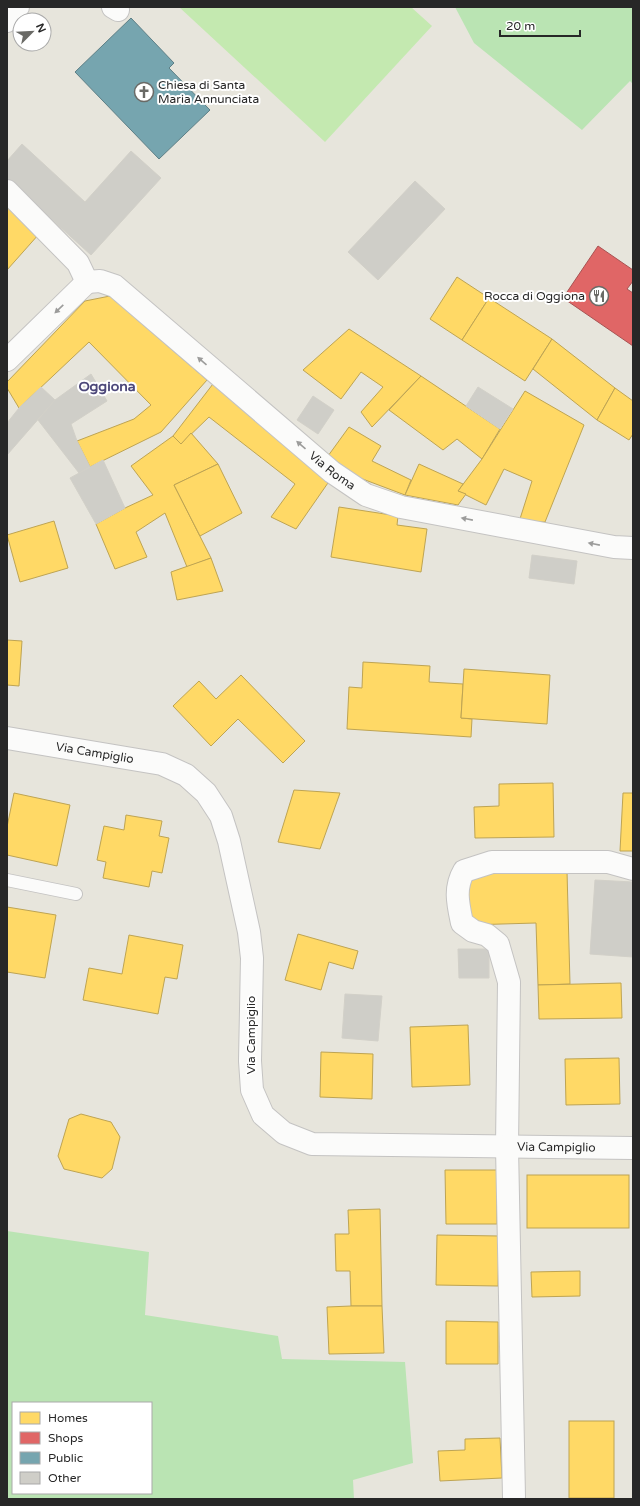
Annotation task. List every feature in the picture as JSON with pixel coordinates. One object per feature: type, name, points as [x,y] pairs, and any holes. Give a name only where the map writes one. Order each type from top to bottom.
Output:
[{"type":"street","points":[[7,21],[18,7]]},
{"type":"street","points":[[7,191],[78,263],[87,282],[7,360]]},
{"type":"street","name":"Via Roma","points":[[87,282],[100,281],[114,286],[332,472],[366,495],[401,507],[614,548],[633,548]]},
{"type":"street","name":"Via Campiglio","points":[[7,738],[162,764],[186,775],[206,793],[221,816],[230,841],[249,932],[252,958],[250,1061],[252,1090],[263,1115],[284,1133],[312,1144],[633,1148]]},
{"type":"street","points":[[514,1497],[507,1147],[509,982],[498,944],[487,935],[473,932],[462,923],[457,899],[460,878],[464,871],[492,862],[608,862],[633,868]]},
{"type":"lane","points":[[7,880],[76,894]]},
{"type":"green space","points":[[179,7],[411,7],[432,26],[325,142]]},
{"type":"green space","points":[[455,7],[633,7],[633,84],[630,81],[582,130],[474,43]]},
{"type":"green space","points":[[7,1231],[149,1252],[145,1315],[278,1336],[282,1359],[405,1362],[413,1463],[353,1480],[354,1499],[7,1499]]},
{"type":"building: Homes","points":[[7,206],[39,234],[7,270]]},
{"type":"building: Homes","points":[[457,277],[489,298],[462,340],[430,319]]},
{"type":"building: Homes","points":[[110,296],[207,380],[161,432],[90,467],[77,441],[134,419],[151,405],[89,342],[19,408],[7,388],[7,382],[85,301]]},
{"type":"building: Homes","points":[[489,298],[552,339],[525,381],[462,340]]},
{"type":"building: Homes","points":[[349,329],[421,376],[372,427],[361,412],[383,387],[361,372],[341,399],[303,370]]},
{"type":"building: Homes","points":[[552,339],[615,388],[597,420],[533,369]]},
{"type":"building: Homes","points":[[421,376],[500,429],[482,459],[457,439],[443,450],[389,410]]},
{"type":"building: Homes","points":[[216,380],[330,480],[296,529],[271,517],[295,484],[209,417],[181,444],[173,436]]},
{"type":"building: Homes","points":[[615,388],[633,401],[633,434],[629,440],[597,420]]},
{"type":"building: Homes","points":[[525,391],[584,425],[545,522],[519,522],[532,481],[504,469],[486,505],[458,491],[482,459]]},
{"type":"building: Homes","points":[[349,427],[381,446],[372,461],[411,480],[405,495],[352,475],[328,456]]},
{"type":"building: Homes","points":[[191,433],[218,464],[174,485],[211,558],[187,567],[165,513],[136,532],[147,557],[115,569],[96,524],[153,495],[131,466],[173,436],[181,444]]},
{"type":"building: Homes","points":[[218,464],[242,513],[200,536],[174,485]]},
{"type":"building: Homes","points":[[419,464],[463,484],[458,491],[466,494],[458,505],[405,495]]},
{"type":"building: Homes","points":[[339,507],[398,516],[397,525],[427,529],[421,572],[331,557]]},
{"type":"building: Homes","points":[[54,521],[68,568],[20,582],[7,535]]},
{"type":"building: Homes","points":[[211,558],[223,591],[177,600],[171,572]]},
{"type":"building: Homes","points":[[7,640],[22,641],[19,686],[7,685]]},
{"type":"building: Homes","points":[[363,662],[430,666],[429,682],[463,684],[461,718],[472,719],[471,737],[347,729],[349,687],[362,688]]},
{"type":"building: Homes","points":[[464,669],[550,675],[547,724],[461,718]]},
{"type":"building: Homes","points":[[241,675],[305,741],[283,763],[238,719],[211,746],[173,706],[199,681],[216,699]]},
{"type":"building: Homes","points":[[553,783],[554,837],[475,838],[474,807],[499,806],[499,784]]},
{"type":"building: Homes","points":[[294,790],[340,793],[320,849],[278,842]]},
{"type":"building: Homes","points":[[14,793],[70,805],[57,866],[7,855],[7,827]]},
{"type":"building: Homes","points":[[623,793],[633,793],[633,851],[620,851]]},
{"type":"building: Homes","points":[[126,815],[162,821],[159,836],[169,838],[162,873],[152,871],[149,887],[103,878],[106,862],[97,860],[104,826],[124,830]]},
{"type":"building: Homes","points":[[567,871],[570,984],[538,985],[536,923],[468,925],[467,873]]},
{"type":"building: Homes","points":[[7,907],[56,915],[45,978],[7,972]]},
{"type":"building: Homes","points":[[298,934],[358,951],[353,969],[329,962],[321,990],[285,980]]},
{"type":"building: Homes","points":[[129,935],[183,945],[177,979],[165,977],[158,1014],[83,1000],[89,968],[122,974]]},
{"type":"building: Homes","points":[[621,983],[622,1018],[539,1019],[538,985]]},
{"type":"building: Homes","points":[[468,1025],[470,1085],[412,1087],[410,1027]]},
{"type":"building: Homes","points":[[321,1052],[373,1054],[372,1099],[320,1097]]},
{"type":"building: Homes","points":[[619,1058],[620,1104],[566,1105],[565,1059]]},
{"type":"building: Homes","points":[[81,1114],[111,1122],[120,1137],[112,1169],[102,1178],[64,1169],[58,1156],[69,1119]]},
{"type":"building: Homes","points":[[445,1170],[497,1170],[497,1224],[446,1224]]},
{"type":"building: Homes","points":[[527,1175],[629,1175],[629,1228],[527,1228]]},
{"type":"building: Homes","points":[[380,1209],[382,1306],[351,1306],[350,1271],[336,1271],[335,1234],[349,1234],[348,1210]]},
{"type":"building: Homes","points":[[437,1235],[499,1236],[498,1286],[436,1285]]},
{"type":"building: Homes","points":[[580,1271],[580,1296],[532,1297],[531,1272]]},
{"type":"building: Homes","points":[[382,1306],[384,1353],[329,1354],[327,1307]]},
{"type":"building: Homes","points":[[446,1321],[498,1322],[498,1364],[446,1364]]},
{"type":"building: Homes","points":[[569,1421],[614,1421],[614,1498],[569,1498]]},
{"type":"building: Homes","points":[[500,1438],[502,1478],[440,1481],[438,1451],[465,1450],[465,1439]]},
{"type":"building: Shops","name":"Rocca di Oggiona","points":[[598,246],[633,270],[633,281],[627,289],[633,293],[633,346],[563,298]]},
{"type":"building: Public","name":"Chiesa di Santa Maria Annunciata","points":[[131,18],[174,63],[169,68],[210,110],[159,159],[75,72]]},
{"type":"building: Other","points":[[22,144],[85,202],[131,151],[161,178],[91,255],[7,179],[7,161]]},
{"type":"building: Other","points":[[415,181],[445,209],[378,280],[348,252]]},
{"type":"building: Other","points":[[91,374],[107,401],[71,424],[77,441],[90,467],[79,473],[38,420],[55,400]]},
{"type":"building: Other","points":[[41,387],[55,400],[7,455],[7,423],[19,408]]},
{"type":"building: Other","points":[[478,387],[513,409],[500,429],[466,406]]},
{"type":"building: Other","points":[[313,396],[334,410],[318,434],[297,420]]},
{"type":"building: Other","points":[[103,460],[125,508],[96,524],[70,478]]},
{"type":"building: Other","points":[[532,555],[577,561],[574,584],[529,578]]},
{"type":"building: Other","points":[[595,880],[633,882],[633,957],[590,954]]},
{"type":"building: Other","points":[[458,949],[489,949],[489,978],[459,978]]},
{"type":"building: Other","points":[[345,994],[382,996],[378,1041],[342,1038]]},
{"type":"place","name":"Chiesa di Santa Maria Annunciata","points":[[144,92]]},
{"type":"place","name":"Rocca di Oggiona","points":[[599,296]]},
{"type":"district","name":"Oggiona","points":[[107,386]]}]
